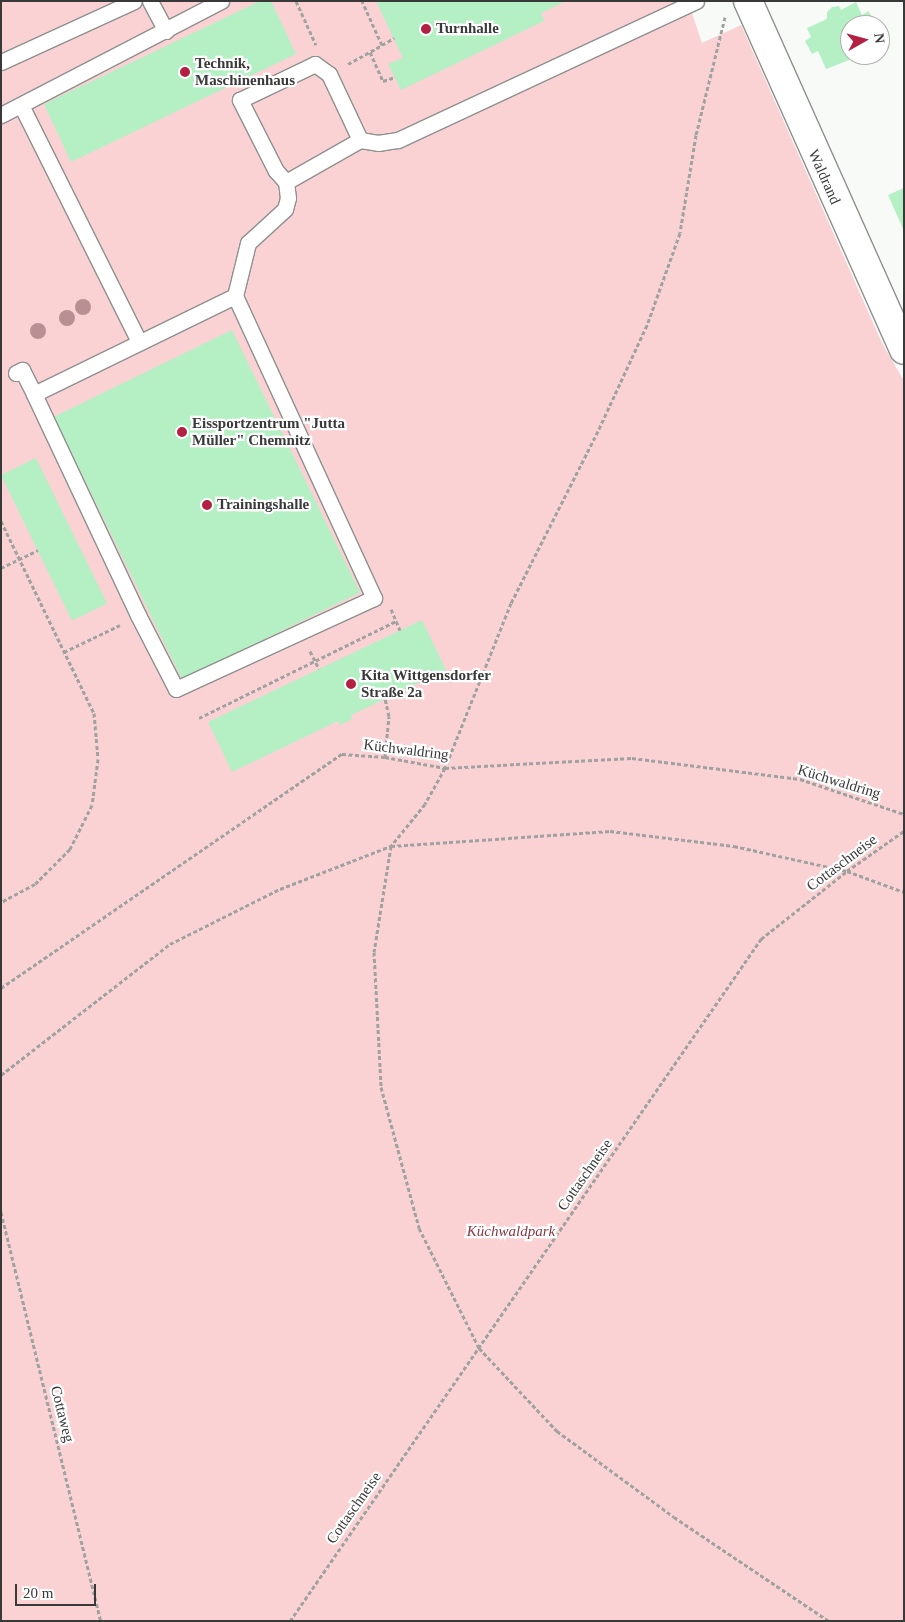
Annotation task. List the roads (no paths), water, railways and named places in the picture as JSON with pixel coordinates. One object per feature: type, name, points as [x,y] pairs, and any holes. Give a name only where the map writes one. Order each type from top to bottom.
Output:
[{"type":"street","name":"Waldrand","points":[[748,1],[904,350]]},
{"type":"lane","points":[[1,62],[134,1]]},
{"type":"lane","points":[[150,1],[166,31]]},
{"type":"lane","points":[[1,115],[221,1]]},
{"type":"lane","points":[[286,182],[360,140],[378,143],[398,140],[696,1]]},
{"type":"lane","points":[[16,373],[22,370],[138,615],[176,690],[374,598],[235,296],[248,243],[285,209],[288,198],[286,182],[276,171],[240,100],[315,64],[329,74],[360,140]]},
{"type":"lane","points":[[21,105],[139,342]]},
{"type":"lane","points":[[34,394],[235,296]]},
{"type":"place","name":"Turnhalle","points":[[426,29]]},
{"type":"place","name":"Technik, Maschinenhaus","points":[[185,72]]},
{"type":"place","name":"Eissportzentrum \"Jutta Müller\" Chemnitz","points":[[182,432]]},
{"type":"place","name":"Trainingshalle","points":[[207,505]]},
{"type":"place","name":"Kita Wittgensdorfer Straße 2a","points":[[351,684]]},
{"type":"park label","name":"Küchwaldpark","points":[[511,1232]]}]
